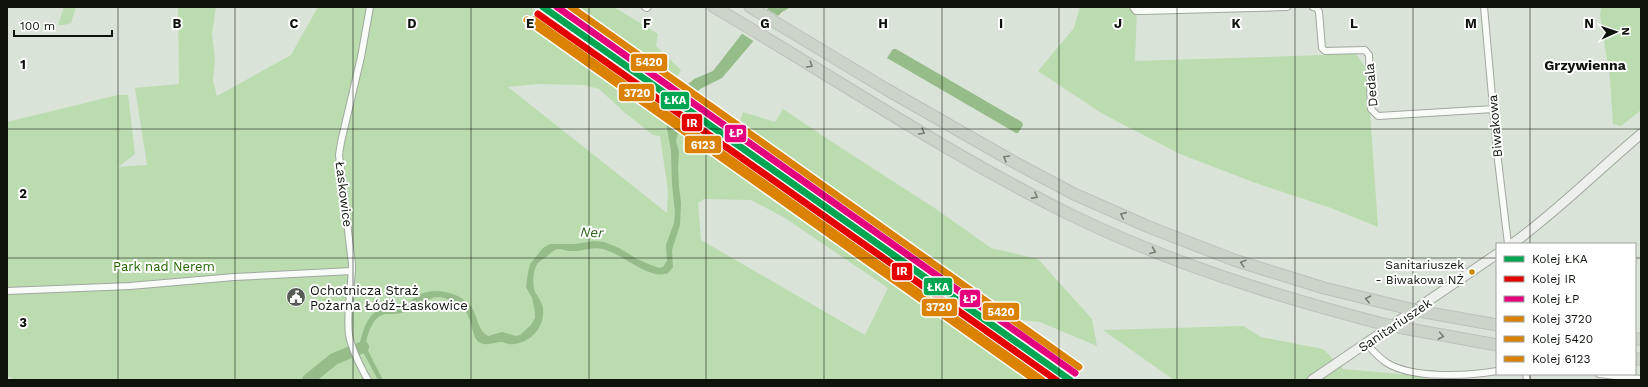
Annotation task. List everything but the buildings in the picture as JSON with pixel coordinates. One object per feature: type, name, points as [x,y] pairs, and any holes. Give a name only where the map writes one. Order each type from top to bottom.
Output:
[{"type":"highway","points":[[714,7],[986,170],[1084,221],[1127,240],[1259,290],[1314,306],[1383,324],[1496,345]]},
{"type":"highway","points":[[750,7],[892,93],[1012,161],[1074,194],[1149,227],[1234,260],[1324,288],[1424,312],[1496,325]]},
{"type":"street","name":"Łaskowice","points":[[368,380],[357,358],[351,340],[348,318],[352,271],[339,154],[342,134],[361,57],[370,7]]},
{"type":"street","points":[[1133,8],[1136,11],[1143,11],[1287,7]]},
{"type":"street","name":"Dedala","points":[[1313,7],[1317,8],[1319,12],[1322,48],[1325,51],[1365,50],[1369,55],[1371,109],[1374,114],[1378,116],[1494,109]]},
{"type":"street","name":"Biwakowa","points":[[1484,7],[1498,160],[1508,243]]},
{"type":"street","points":[[1513,243],[1549,216],[1602,167],[1641,134]]},
{"type":"street","name":"Sanitariuszek","points":[[1312,380],[1367,344],[1496,255]]},
{"type":"street","points":[[7,291],[130,286],[234,277],[352,271]]},
{"type":"street","points":[[1367,344],[1386,363],[1409,370],[1456,376],[1496,372]]},
{"type":"street","points":[[1607,375],[1641,379]]},
{"type":"green space","points":[[64,7],[76,7],[71,23],[58,25]]},
{"type":"green space","name":"Park nad Nerem","points":[[178,7],[216,7],[212,34],[215,60],[213,81],[217,96],[291,55],[318,7],[530,7],[671,105],[1051,380],[10,380],[12,377],[7,377],[7,122],[118,95],[128,95],[135,154],[118,167],[147,165],[135,88],[179,84]],"holes":[[[538,84],[584,85],[599,89],[653,135],[660,136],[668,191],[667,213],[508,87]],[[704,199],[751,200],[785,218],[888,288],[865,335],[701,240],[698,203]]]},
{"type":"green space","points":[[552,7],[614,7],[658,34],[656,46],[681,70],[671,89]]},
{"type":"green space","points":[[1080,7],[1137,7],[1135,61],[1356,54],[1367,69],[1378,227],[1331,208],[1253,182],[1180,154],[1103,114],[1038,71],[1074,28]]},
{"type":"green space","points":[[1601,7],[1641,7],[1641,110],[1621,126],[1613,124],[1610,79],[1600,15]]},
{"type":"green space","points":[[783,109],[936,209],[991,248],[1038,259],[1092,319],[1097,346],[1040,322],[1000,318],[847,208],[755,147],[737,132],[743,112],[775,122]]},
{"type":"green space","points":[[1243,326],[1261,337],[1323,349],[1343,369],[1410,375],[1437,380],[1174,380],[1103,330]]},
{"type":"shaded area","points":[[769,7],[791,7],[782,12],[756,38],[722,78],[700,89],[688,104],[683,115],[676,141],[679,152],[678,167],[681,203],[680,225],[672,250],[673,267],[668,273],[653,273],[611,252],[599,248],[574,251],[560,249],[553,251],[539,262],[535,269],[534,289],[543,308],[543,315],[539,327],[532,336],[520,343],[512,344],[502,342],[488,344],[479,342],[474,335],[468,315],[460,306],[443,298],[431,298],[405,312],[382,315],[378,317],[372,325],[368,334],[366,347],[383,380],[378,380],[364,354],[360,350],[355,352],[354,347],[360,343],[367,322],[373,314],[383,307],[398,308],[419,295],[431,291],[445,292],[458,296],[469,304],[481,329],[488,336],[502,332],[516,336],[520,335],[531,325],[535,318],[532,298],[526,287],[530,264],[543,248],[550,244],[575,244],[594,241],[604,242],[619,248],[637,259],[651,265],[659,268],[663,267],[667,261],[666,245],[674,223],[675,212],[671,151],[666,123],[667,117],[688,84],[694,79],[713,71],[741,35]]},
{"type":"shaded area","points":[[893,49],[896,49],[1022,122],[1023,125],[1018,133],[887,58]]},
{"type":"pier","points":[[765,8],[780,17],[755,42],[741,33]]},
{"type":"pier","points":[[676,97],[689,106],[685,115],[671,105]]},
{"type":"waterway","points":[[308,380],[334,359],[363,347]]},
{"type":"rail line","name":"ŁKA","points":[[543,7],[1070,380]]},
{"type":"rail line","name":"ŁP","points":[[557,7],[1075,373]]},
{"type":"rail line","name":"5420","points":[[571,7],[1079,367]]},
{"type":"rail line","name":"IR","points":[[538,14],[1056,380]]},
{"type":"rail line","name":"6123","points":[[527,20],[1035,380]]},
{"type":"rail line","name":"3720","points":[[534,20],[1042,380]]},
{"type":"place","name":"Sanitariuszek - Biwakowa NŻ","points":[[1472,272]]},
{"type":"place","name":"Ochotnicza Straż Pożarna Łódź-Łaskowice","points":[[296,297]]},
{"type":"district","name":"Grzywienna","points":[[1585,65]]},
{"type":"water label","name":"Ner","points":[[592,232]]}]
